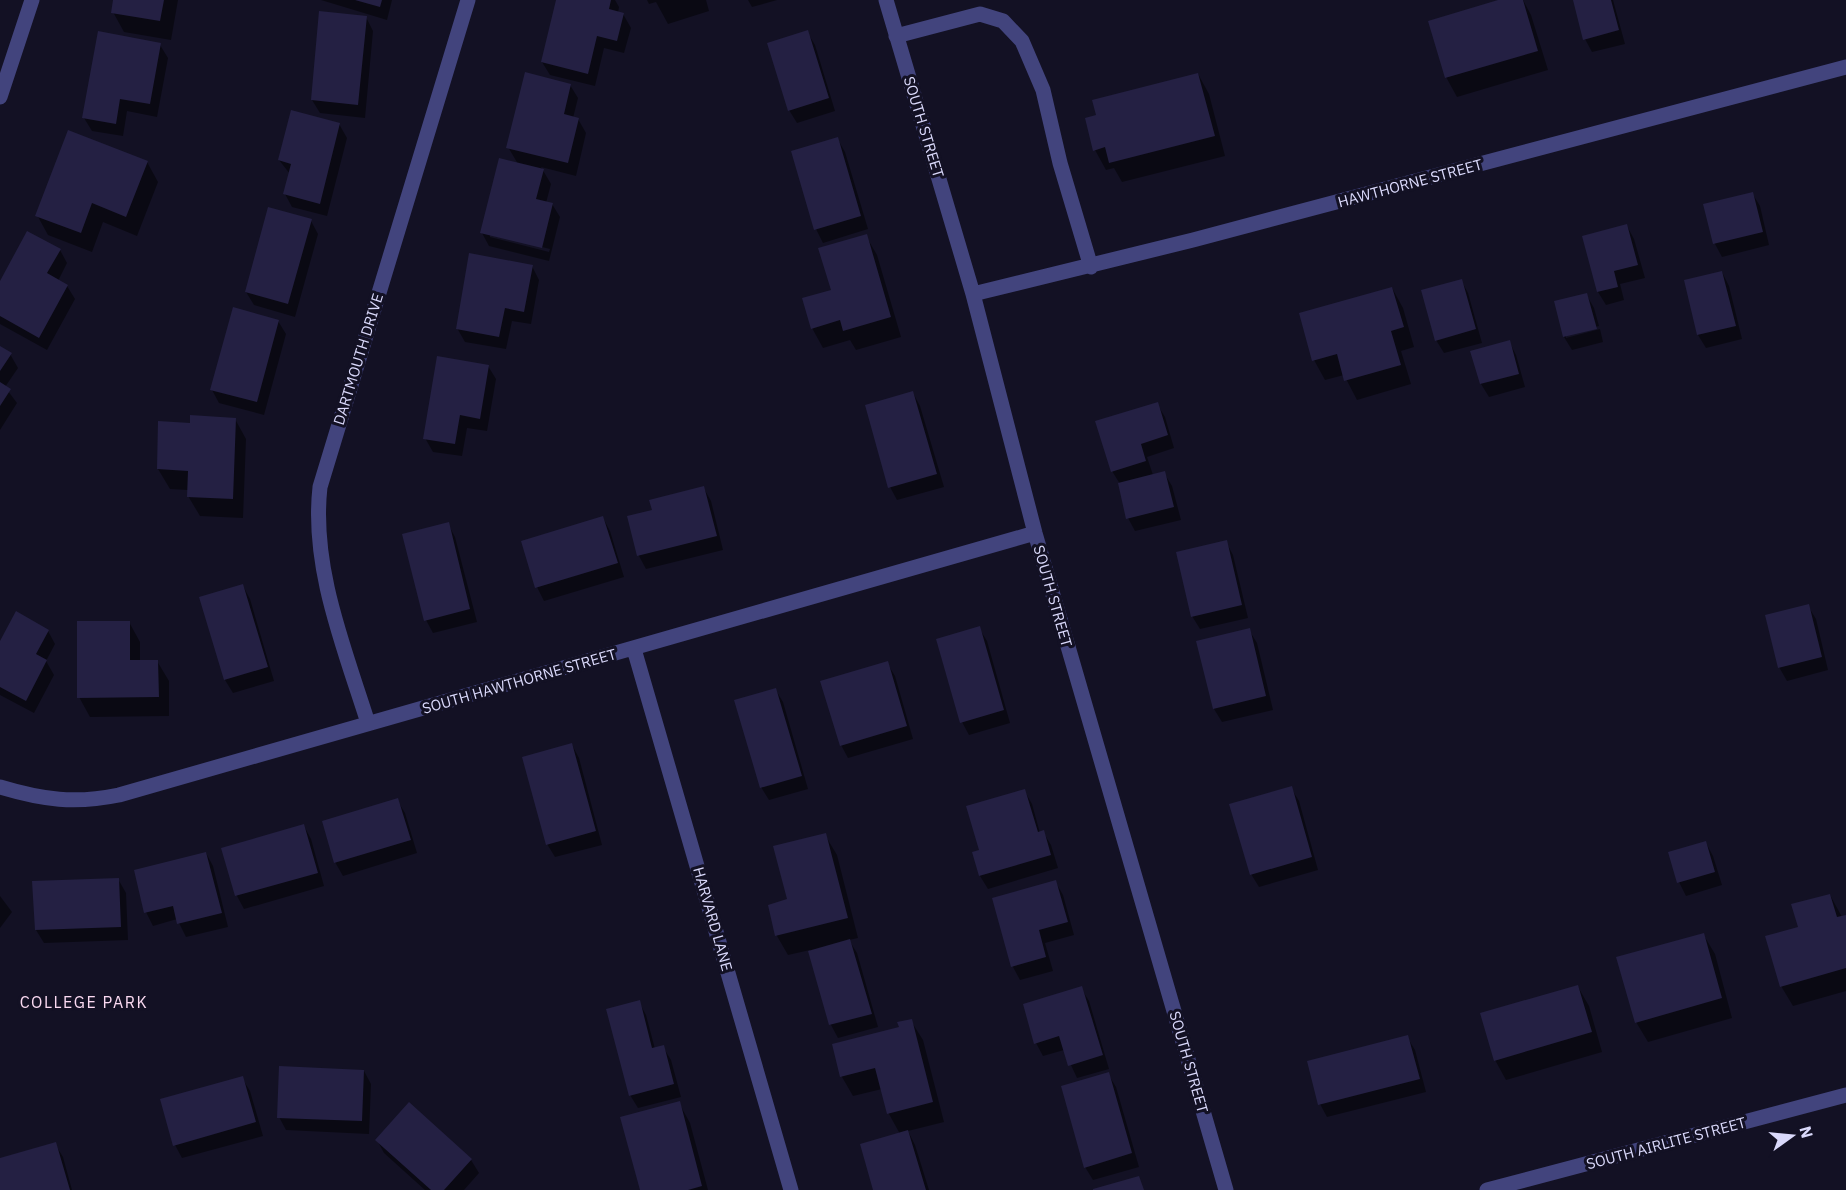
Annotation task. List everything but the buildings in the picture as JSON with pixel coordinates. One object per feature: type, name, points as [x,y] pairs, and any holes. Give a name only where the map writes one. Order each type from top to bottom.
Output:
[{"type":"street","points":[[0,97],[32,0]]},
{"type":"street","name":"DARTMOUTH DRIVE","points":[[368,723],[320,553],[317,516],[320,487],[468,0]]},
{"type":"street","name":"SOUTH STREET","points":[[886,0],[973,294],[1035,533],[1226,1190]]},
{"type":"street","points":[[896,36],[980,14],[1002,21],[1022,41],[1043,90],[1060,163],[1091,267]]},
{"type":"street","name":"HAWTHORNE STREET","points":[[973,294],[1091,267],[1846,67]]},
{"type":"street","name":"SOUTH HAWTHORNE STREET","points":[[0,787],[54,800],[96,799],[177,780],[368,723],[1035,533]]},
{"type":"street","name":"HARVARD LANE","points":[[634,649],[791,1190]]},
{"type":"street","name":"SOUTH AIRLITE STREET","points":[[1487,1190],[1846,1095]]},
{"type":"district","name":"COLLEGE PARK","points":[[84,1002]]}]
